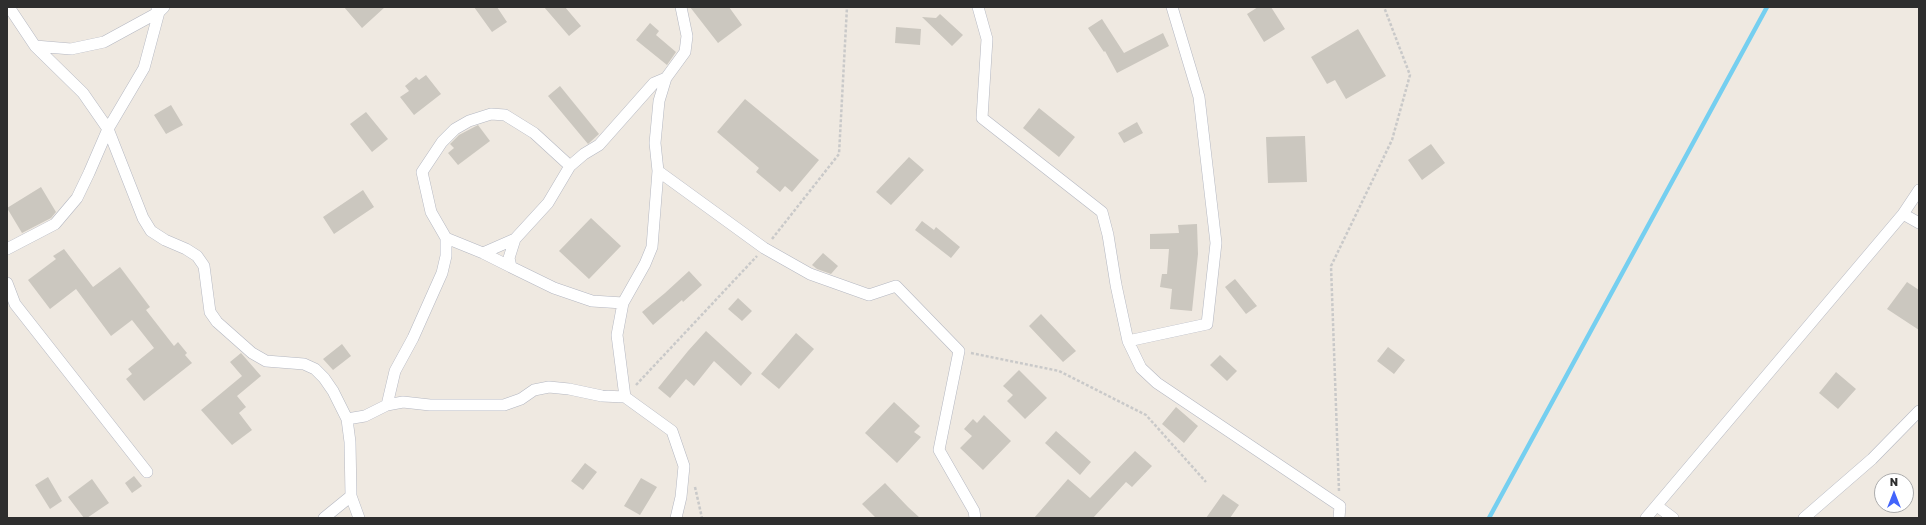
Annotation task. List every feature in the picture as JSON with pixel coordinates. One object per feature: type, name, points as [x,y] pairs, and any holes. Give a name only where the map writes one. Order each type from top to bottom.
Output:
[{"type":"street","points":[[9,7],[35,46],[83,93],[108,129],[143,218],[152,231],[165,240],[186,249],[197,256],[204,266],[210,312],[217,322],[252,353],[266,361],[304,364],[315,369],[329,384],[347,419],[350,442],[351,496],[359,518]]},
{"type":"street","points":[[625,397],[617,335],[623,302],[645,264],[652,247],[658,171],[655,143],[659,101],[666,78],[685,52],[687,36],[681,7]]},
{"type":"street","points":[[978,7],[987,39],[982,118],[1102,212],[1108,235],[1116,286],[1128,341],[1141,368],[1157,383],[1340,506],[1339,518]]},
{"type":"street","points":[[1128,341],[1207,324],[1216,243],[1199,96],[1172,7]]},
{"type":"street","points":[[35,46],[71,49],[104,42],[160,9]]},
{"type":"street","points":[[7,249],[55,224],[77,198],[108,129],[144,68],[160,9]]},
{"type":"street","points":[[483,253],[515,239],[548,203],[570,166],[584,154],[599,146],[654,83],[666,78]]},
{"type":"street","points":[[387,405],[395,371],[414,338],[442,273],[446,256],[446,238],[431,212],[422,172],[442,142],[455,129],[470,121],[491,114],[505,115],[534,133],[570,166]]},
{"type":"street","points":[[658,171],[764,248],[810,274],[869,295],[896,286],[959,351],[938,450],[974,511],[975,518]]},
{"type":"street","points":[[1646,518],[1903,214],[1919,190]]},
{"type":"street","points":[[1903,214],[1919,223]]},
{"type":"street","points":[[446,238],[483,253],[554,288],[592,301],[623,302]]},
{"type":"street","points":[[511,267],[509,258],[515,239]]},
{"type":"street","points":[[7,283],[15,304],[147,472]]},
{"type":"street","points":[[347,419],[365,416],[387,405],[403,402],[430,406],[504,404],[521,399],[534,390],[549,387],[569,389],[602,396],[625,397],[672,431],[684,466],[681,497],[676,518]]},
{"type":"street","points":[[1804,518],[1872,459],[1919,411]]},
{"type":"street","points":[[324,518],[351,496]]},
{"type":"street","points":[[1657,506],[1673,518]]},
{"type":"path","points":[[625,397],[764,248],[839,154],[847,7]]},
{"type":"path","points":[[1340,506],[1331,266],[1392,140],[1410,75],[1384,7]]},
{"type":"path","points":[[959,351],[1059,371],[1146,415],[1206,482]]},
{"type":"building","points":[[344,7],[385,7],[362,28]]},
{"type":"building","points":[[474,7],[497,7],[507,22],[492,32]]},
{"type":"building","points":[[544,7],[565,7],[581,26],[569,36]]},
{"type":"building","points":[[690,7],[729,7],[742,25],[718,43]]},
{"type":"building","points":[[1258,7],[1271,7],[1285,29],[1264,42],[1247,14]]},
{"type":"building","points":[[940,14],[963,35],[952,46],[922,17],[936,18]]},
{"type":"building","points":[[1102,19],[1124,53],[1163,33],[1169,46],[1117,73],[1105,51],[1104,52],[1088,28]]},
{"type":"building","points":[[650,23],[659,31],[656,35],[676,52],[667,65],[636,40]]},
{"type":"building","points":[[896,27],[921,29],[920,45],[895,43]]},
{"type":"building","points":[[1358,29],[1386,76],[1346,99],[1335,80],[1327,84],[1311,57]]},
{"type":"building","points":[[426,75],[441,94],[414,115],[400,97],[409,91],[405,86],[416,77],[419,80]]},
{"type":"building","points":[[560,86],[599,134],[588,144],[548,96]]},
{"type":"building","points":[[745,99],[819,160],[792,192],[785,186],[780,192],[756,172],[759,168],[717,132]]},
{"type":"building","points":[[171,105],[183,125],[166,134],[154,115]]},
{"type":"building","points":[[1039,108],[1075,137],[1059,157],[1023,128]]},
{"type":"building","points":[[366,112],[388,139],[372,152],[350,124]]},
{"type":"building","points":[[1137,122],[1143,133],[1124,143],[1118,133]]},
{"type":"building","points":[[478,125],[490,141],[458,165],[448,153],[454,148],[450,144],[459,135]]},
{"type":"building","points":[[1305,136],[1307,182],[1268,183],[1266,137]]},
{"type":"building","points":[[1431,144],[1445,163],[1422,180],[1408,160]]},
{"type":"building","points":[[909,157],[924,170],[891,205],[876,192]]},
{"type":"building","points":[[41,187],[56,212],[51,218],[22,233],[7,208]]},
{"type":"building","points":[[363,190],[374,207],[334,234],[323,217]]},
{"type":"building","points":[[591,218],[621,246],[589,279],[559,251]]},
{"type":"building","points":[[922,221],[934,230],[936,227],[960,247],[951,258],[915,230]]},
{"type":"building","points":[[1197,224],[1198,254],[1192,311],[1170,309],[1172,289],[1160,287],[1162,274],[1167,274],[1169,249],[1150,249],[1150,234],[1179,233],[1178,225]]},
{"type":"building","points":[[64,249],[93,287],[120,267],[150,307],[146,310],[174,346],[178,342],[187,353],[185,355],[192,363],[144,401],[126,379],[132,374],[128,369],[154,348],[132,320],[111,336],[76,289],[50,309],[28,280],[56,259],[53,256]]},
{"type":"building","points":[[823,253],[838,266],[831,274],[817,269],[812,265]]},
{"type":"building","points":[[689,271],[702,285],[653,325],[642,312]]},
{"type":"building","points":[[1235,279],[1257,306],[1246,314],[1225,287]]},
{"type":"building","points":[[1907,282],[1919,290],[1919,330],[1887,309]]},
{"type":"building","points":[[738,298],[752,311],[742,321],[728,309]]},
{"type":"building","points":[[1041,314],[1076,351],[1063,362],[1029,326]]},
{"type":"building","points":[[706,331],[752,373],[741,386],[714,361],[694,386],[686,379],[670,398],[658,388]]},
{"type":"building","points":[[796,333],[814,349],[779,389],[761,374]]},
{"type":"building","points":[[342,344],[351,356],[333,370],[323,359]]},
{"type":"building","points":[[1388,347],[1405,360],[1394,374],[1377,361]]},
{"type":"building","points":[[241,353],[261,376],[237,396],[246,407],[239,413],[252,430],[232,445],[201,410],[242,376],[230,362]]},
{"type":"building","points":[[1220,355],[1237,371],[1227,381],[1210,365]]},
{"type":"building","points":[[1019,370],[1047,398],[1025,419],[1007,401],[1013,395],[1003,386]]},
{"type":"building","points":[[1836,372],[1856,389],[1838,409],[1819,393]]},
{"type":"building","points":[[894,402],[920,426],[914,432],[921,437],[897,463],[865,433]]},
{"type":"building","points":[[1176,407],[1198,426],[1184,443],[1162,424]]},
{"type":"building","points":[[984,415],[1011,441],[983,470],[960,448],[972,436],[964,429],[973,419],[977,423]]},
{"type":"building","points":[[1056,431],[1091,462],[1080,475],[1045,443]]},
{"type":"building","points":[[1135,451],[1152,466],[1132,487],[1126,482],[1093,518],[1034,518],[1068,479],[1090,498]]},
{"type":"building","points":[[585,463],[597,472],[583,490],[571,481]]},
{"type":"building","points":[[134,476],[142,486],[132,493],[125,483]]},
{"type":"building","points":[[48,477],[62,501],[50,509],[35,485]]},
{"type":"building","points":[[641,478],[657,487],[640,515],[624,506]]},
{"type":"building","points":[[92,479],[109,503],[87,518],[84,518],[68,497]]},
{"type":"building","points":[[885,483],[920,518],[876,518],[862,504]]},
{"type":"building","points":[[1223,494],[1239,505],[1230,518],[1206,518]]},
{"type":"waterway","points":[[1489,518],[1767,7]]}]
